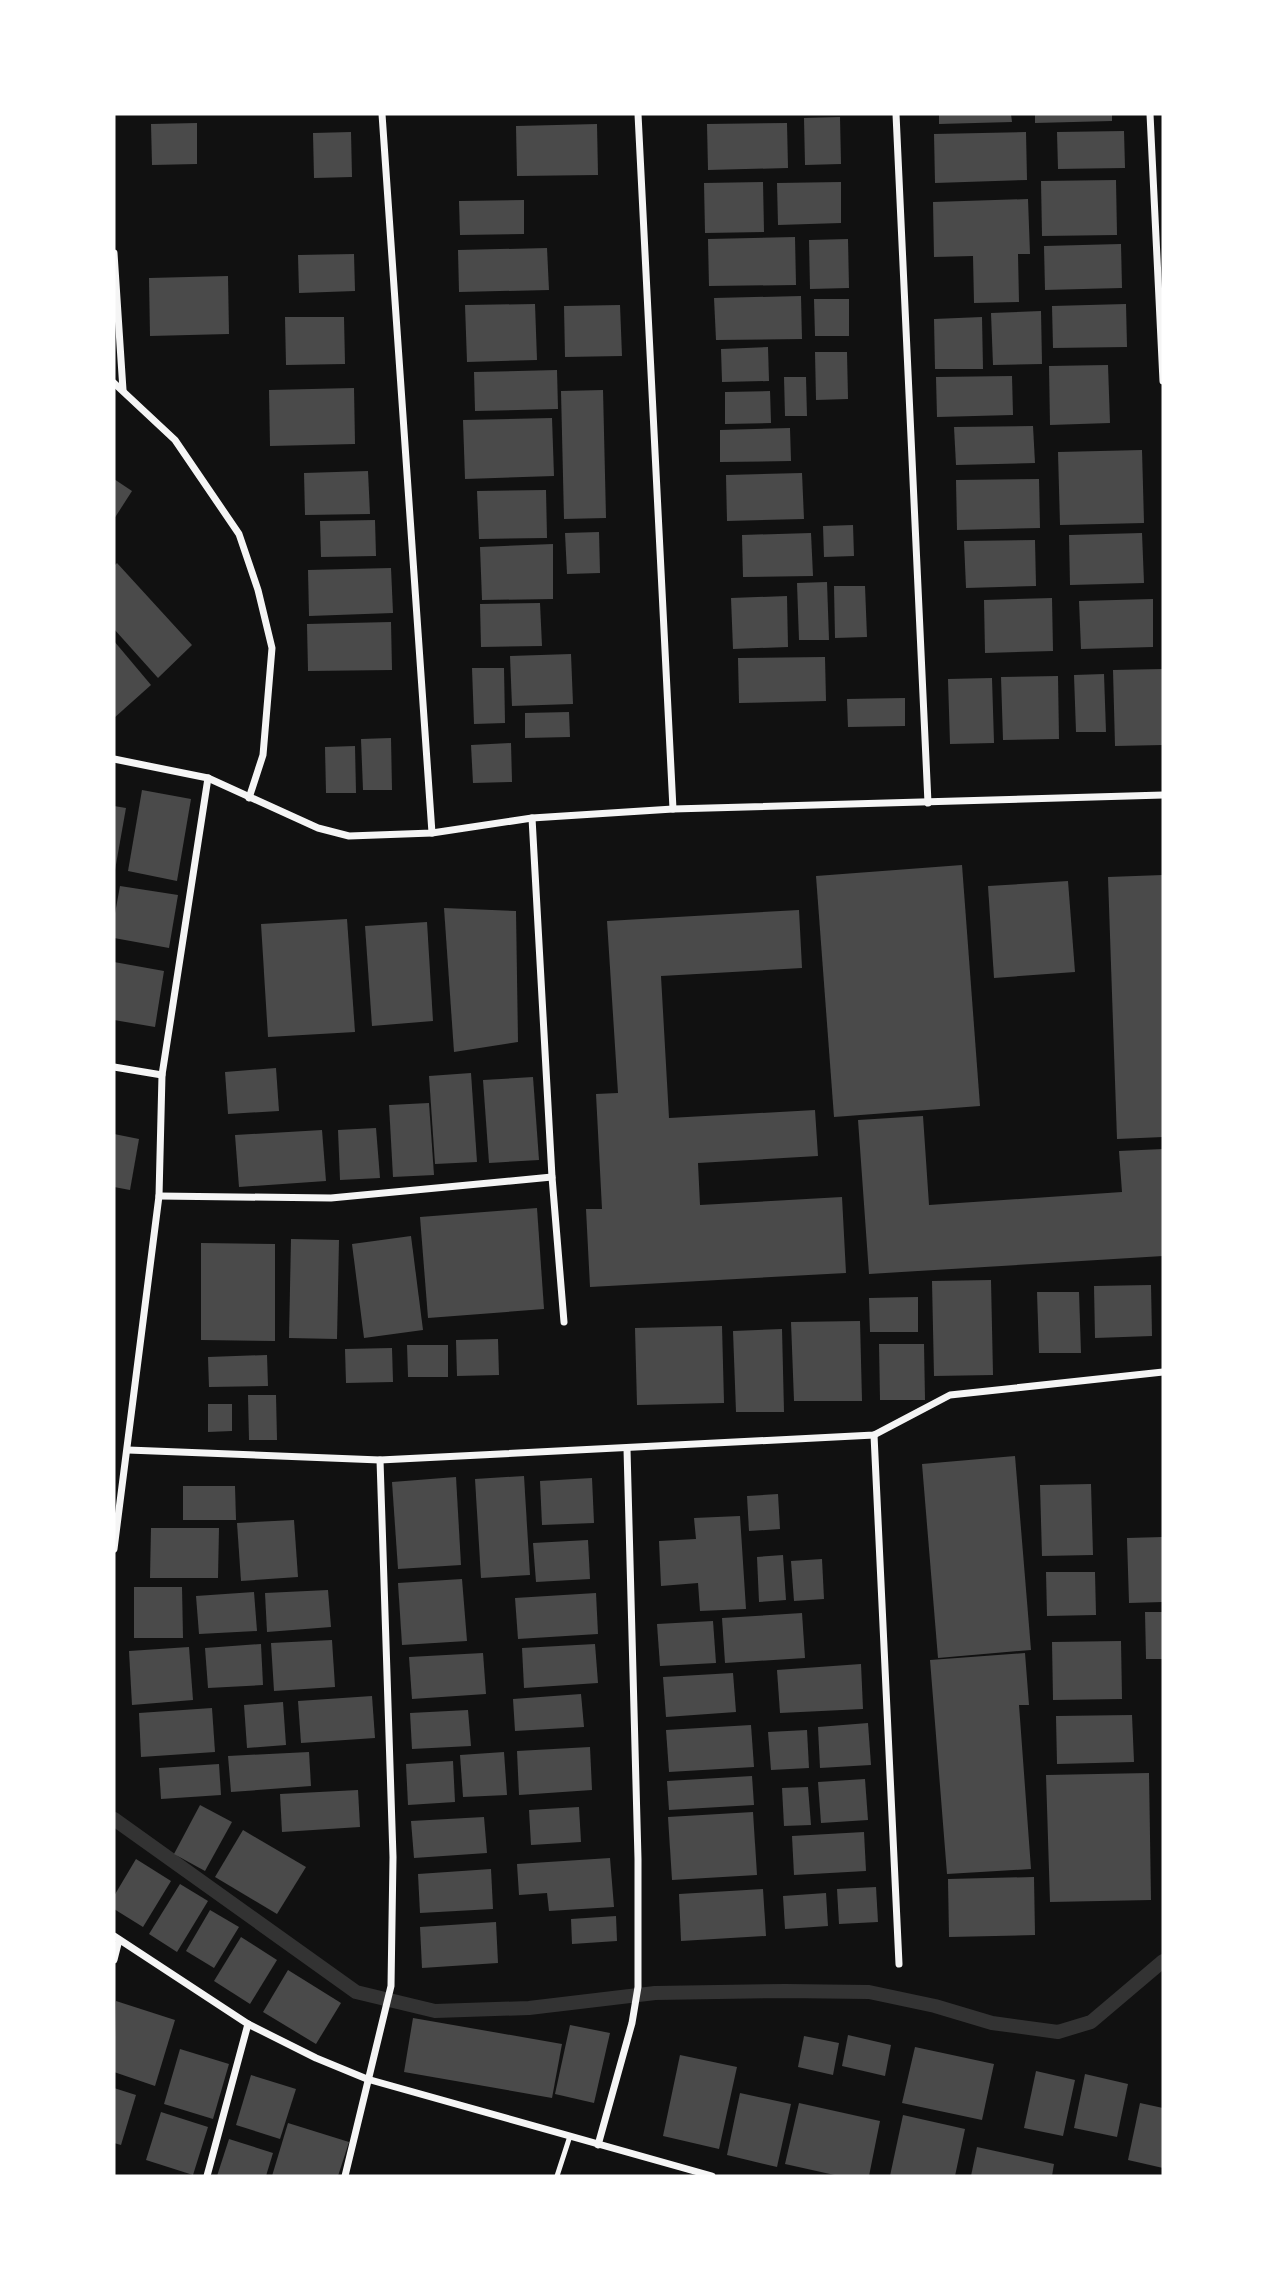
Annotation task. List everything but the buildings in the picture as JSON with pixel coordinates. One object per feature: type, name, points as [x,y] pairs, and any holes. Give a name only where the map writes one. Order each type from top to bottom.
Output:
[{"type":"street","points":[[382,114],[432,833]]},
{"type":"street","points":[[638,114],[673,809]]},
{"type":"street","points":[[896,114],[928,803]]},
{"type":"street","points":[[1150,114],[1163,381]]},
{"type":"street","points":[[114,253],[123,390]]},
{"type":"street","points":[[114,383],[175,440],[197,471],[239,534],[258,590],[272,648],[263,755],[250,797]]},
{"type":"street","points":[[114,759],[208,778],[318,828],[349,836],[432,833],[531,818],[673,809],[1163,795]]},
{"type":"street","points":[[114,1549],[159,1196],[162,1075],[208,778]]},
{"type":"street","points":[[531,818],[552,1177],[564,1322]]},
{"type":"street","points":[[114,1067],[162,1075]]},
{"type":"street","points":[[159,1196],[331,1198],[552,1177]]},
{"type":"street","points":[[128,1450],[380,1460],[874,1435],[950,1395],[1163,1372]]},
{"type":"street","points":[[874,1435],[899,1964]]},
{"type":"street","points":[[598,2145],[632,2023],[638,1987],[638,1859],[627,1449]]},
{"type":"street","points":[[345,2176],[391,1986],[393,1857],[380,1460]]},
{"type":"street","points":[[114,1960],[117,1938],[248,2024],[316,2058],[367,2079],[712,2176]]},
{"type":"street","points":[[207,2176],[248,2024]]},
{"type":"lane","points":[[557,2176],[570,2136]]},
{"type":"waterway","points":[[114,1819],[356,1992],[435,2011],[529,2008],[655,1993],[869,1992],[935,2006],[992,2023],[1058,2032],[1091,2022],[1163,1961]]}]
